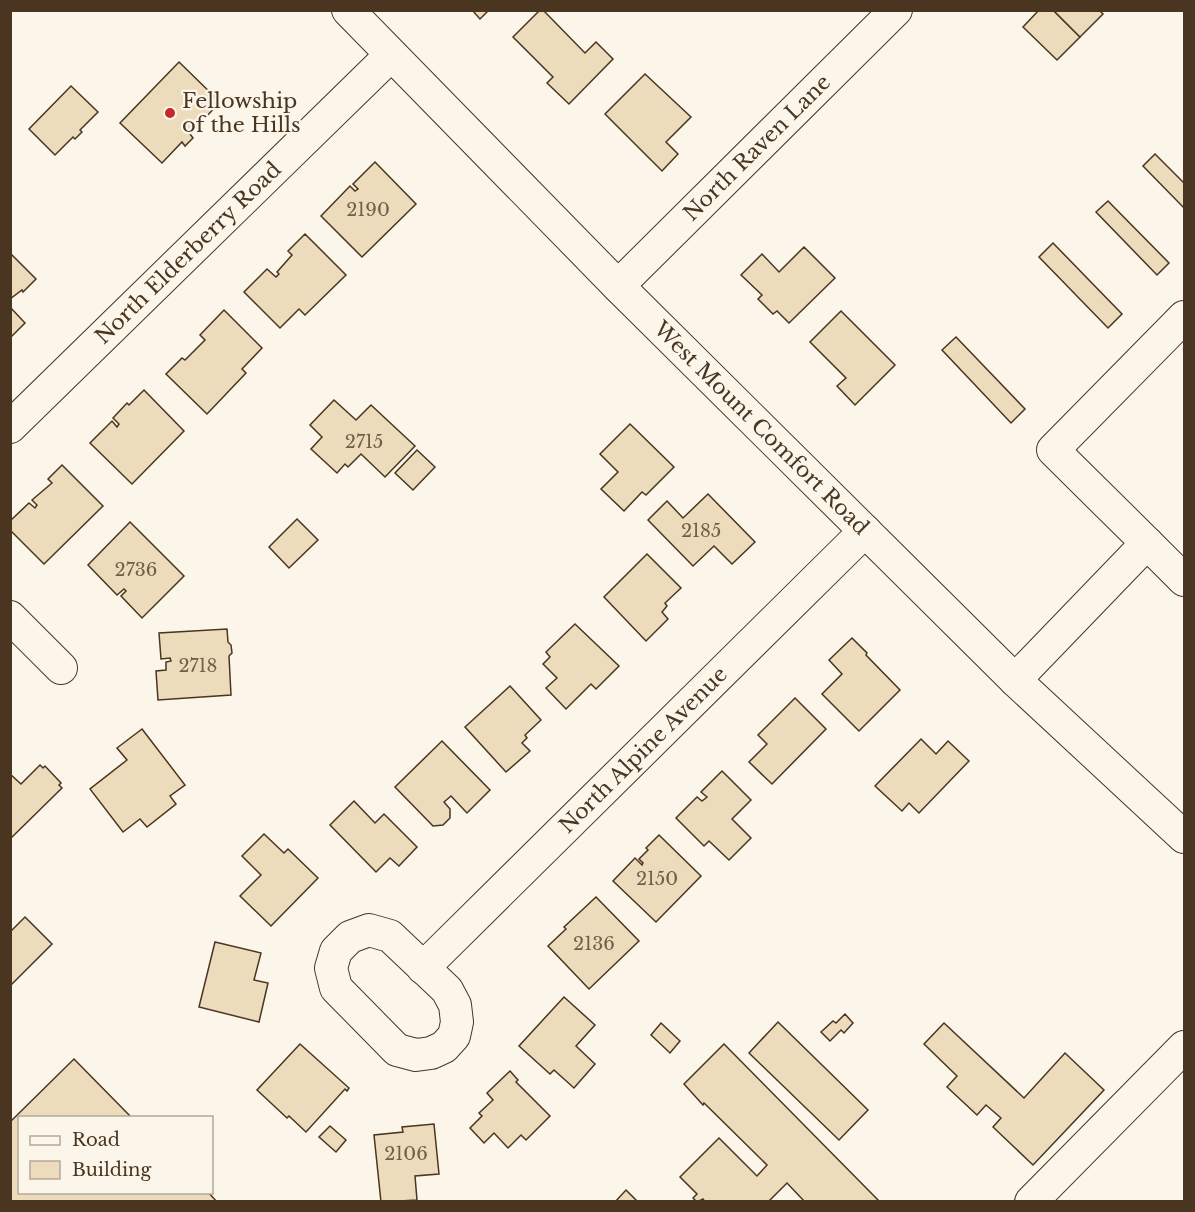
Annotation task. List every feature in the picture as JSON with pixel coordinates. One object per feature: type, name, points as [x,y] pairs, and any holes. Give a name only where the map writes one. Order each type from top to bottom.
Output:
[{"type":"street","name":"West Mount Comfort Road","points":[[348,10],[618,285],[1015,680],[1185,837]]},
{"type":"street","name":"North Raven Lane","points":[[618,285],[896,10]]},
{"type":"street","name":"North Elderberry Road","points":[[10,428],[391,55]]},
{"type":"street","points":[[1185,317],[1053,450],[1185,580]]},
{"type":"street","name":"North Alpine Avenue","points":[[423,968],[865,531]]},
{"type":"street","points":[[1015,680],[1147,543]]},
{"type":"street","points":[[10,617],[61,668]]},
{"type":"street","points":[[1031,1202],[1185,1047]]},
{"type":"building","points":[[472,10],[489,10],[480,19]]},
{"type":"building","points":[[540,10],[543,10],[585,53],[596,42],[613,59],[569,104],[547,83],[553,77],[513,37]]},
{"type":"building","points":[[1039,10],[1053,10],[1080,37],[1057,60],[1023,27]]},
{"type":"building","points":[[1053,10],[1099,10],[1103,14],[1080,37]]},
{"type":"building","name":"Fellowship of the Hills","points":[[179,62],[220,102],[190,134],[193,138],[185,146],[182,142],[162,163],[120,123]]},
{"type":"building","points":[[645,74],[691,117],[666,142],[678,154],[662,171],[605,114]]},
{"type":"building","points":[[71,86],[98,112],[80,130],[82,132],[75,139],[73,137],[55,155],[29,129]]},
{"type":"building","points":[[1155,154],[1184,183],[1184,208],[1143,166]]},
{"type":"building","points":[[375,162],[416,204],[362,257],[321,216],[350,186],[355,191],[358,189],[353,184]]},
{"type":"building","points":[[1108,201],[1169,263],[1157,275],[1096,212]]},
{"type":"building","points":[[305,234],[346,275],[305,315],[299,309],[280,328],[244,292],[267,269],[276,277],[279,274],[277,272],[292,255],[288,251]]},
{"type":"building","points":[[1053,243],[1122,314],[1108,328],[1039,257]]},
{"type":"building","points":[[804,247],[835,278],[789,323],[777,311],[773,314],[758,299],[762,295],[741,275],[762,254],[779,272]]},
{"type":"building","points":[[10,253],[36,279],[23,292],[22,290],[10,299]]},
{"type":"building","points":[[10,307],[25,323],[10,338]]},
{"type":"building","points":[[224,310],[262,348],[242,369],[246,373],[207,414],[166,374],[182,358],[185,360],[205,340],[200,335]]},
{"type":"building","points":[[841,311],[895,365],[855,405],[837,386],[846,378],[810,342]]},
{"type":"building","points":[[956,337],[1025,409],[1011,423],[942,350]]},
{"type":"building","points":[[144,390],[184,431],[132,484],[90,443],[112,421],[117,427],[119,424],[113,418]]},
{"type":"building","points":[[334,400],[356,420],[371,405],[415,446],[385,477],[361,454],[348,467],[345,464],[337,473],[311,449],[322,437],[310,425]]},
{"type":"building","points":[[630,424],[674,467],[646,495],[642,492],[624,511],[601,489],[618,472],[600,454]]},
{"type":"building","points":[[417,450],[435,467],[413,490],[395,473]]},
{"type":"building","points":[[62,465],[103,506],[44,564],[10,530],[10,521],[29,503],[35,508],[37,505],[32,500],[52,483],[48,479]]},
{"type":"building","points":[[708,494],[755,542],[732,564],[714,546],[693,566],[648,520],[667,501],[683,518]]},
{"type":"building","points":[[297,519],[318,540],[289,568],[269,547]]},
{"type":"building","points":[[130,522],[184,576],[142,618],[121,596],[126,591],[124,589],[117,595],[88,565]]},
{"type":"building","points":[[647,554],[681,588],[665,603],[667,606],[662,612],[668,619],[646,641],[604,597]]},
{"type":"building","points":[[575,624],[619,666],[596,689],[591,684],[566,709],[546,688],[557,678],[543,664],[550,657],[546,652]]},
{"type":"building","points":[[227,629],[232,653],[229,656],[231,695],[158,700],[156,671],[166,670],[166,662],[171,661],[170,658],[161,659],[159,633]]},
{"type":"building","points":[[852,638],[900,690],[859,731],[822,694],[842,674],[829,660]]},
{"type":"building","points":[[510,686],[541,720],[525,735],[527,738],[522,743],[530,751],[506,772],[465,727]]},
{"type":"building","points":[[795,698],[826,729],[772,784],[749,762],[767,744],[758,735]]},
{"type":"building","points":[[142,729],[185,785],[170,796],[176,804],[147,827],[140,819],[123,832],[90,789],[127,760],[117,748]]},
{"type":"building","points":[[921,739],[936,754],[948,741],[969,761],[919,813],[909,803],[902,811],[875,786]]},
{"type":"building","points":[[442,741],[490,790],[467,813],[451,796],[444,802],[450,809],[450,818],[443,825],[433,826],[395,787]]},
{"type":"building","points":[[40,765],[43,768],[45,766],[61,783],[59,785],[62,788],[10,839],[10,774],[21,784]]},
{"type":"building","points":[[722,771],[751,800],[732,819],[751,838],[729,860],[709,841],[704,846],[676,818],[697,797],[702,801],[707,797],[701,792]]},
{"type":"building","points":[[354,801],[375,823],[384,814],[417,847],[399,866],[390,858],[376,872],[330,825]]},
{"type":"building","points":[[264,834],[284,853],[288,849],[318,878],[271,926],[240,896],[261,875],[242,856]]},
{"type":"building","points":[[659,835],[701,876],[656,922],[613,881],[635,858],[642,865],[639,859]]},
{"type":"building","points":[[596,897],[639,941],[589,989],[548,946],[566,929],[564,927]]},
{"type":"building","points":[[25,917],[52,944],[10,986],[10,932]]},
{"type":"building","points":[[215,942],[261,953],[254,980],[268,983],[259,1022],[199,1007]]},
{"type":"building","points":[[564,997],[595,1025],[576,1046],[595,1064],[574,1088],[554,1070],[550,1074],[519,1046]]},
{"type":"building","points":[[845,1014],[853,1023],[844,1033],[841,1030],[830,1041],[821,1032]]},
{"type":"building","points":[[778,1022],[868,1110],[839,1140],[749,1053]]},
{"type":"building","points":[[661,1023],[680,1041],[670,1053],[651,1035]]},
{"type":"building","points":[[944,1023],[1024,1098],[1065,1053],[1104,1090],[1033,1165],[993,1127],[1001,1118],[986,1105],[977,1115],[947,1087],[957,1076],[924,1044]]},
{"type":"building","points":[[300,1044],[349,1088],[347,1091],[345,1089],[306,1132],[257,1090]]},
{"type":"building","points":[[724,1044],[880,1202],[805,1202],[787,1183],[768,1202],[705,1202],[703,1199],[697,1202],[693,1198],[697,1194],[680,1177],[719,1138],[757,1176],[767,1165],[684,1084]]},
{"type":"building","points":[[74,1059],[130,1116],[18,1116],[18,1194],[210,1194],[217,1202],[10,1202],[10,1122]]},
{"type":"building","points":[[510,1071],[518,1080],[516,1082],[550,1116],[526,1140],[521,1135],[508,1148],[494,1133],[484,1143],[470,1128],[482,1116],[479,1113],[493,1100],[487,1093]]},
{"type":"building","points":[[434,1124],[439,1174],[415,1176],[417,1200],[381,1202],[374,1135],[403,1132],[402,1127]]},
{"type":"building","points":[[330,1126],[346,1140],[336,1152],[319,1137]]},
{"type":"building","points":[[626,1190],[638,1202],[615,1202]]},
{"type":"place","name":"Fellowship of the Hills","points":[[170,113]]}]
